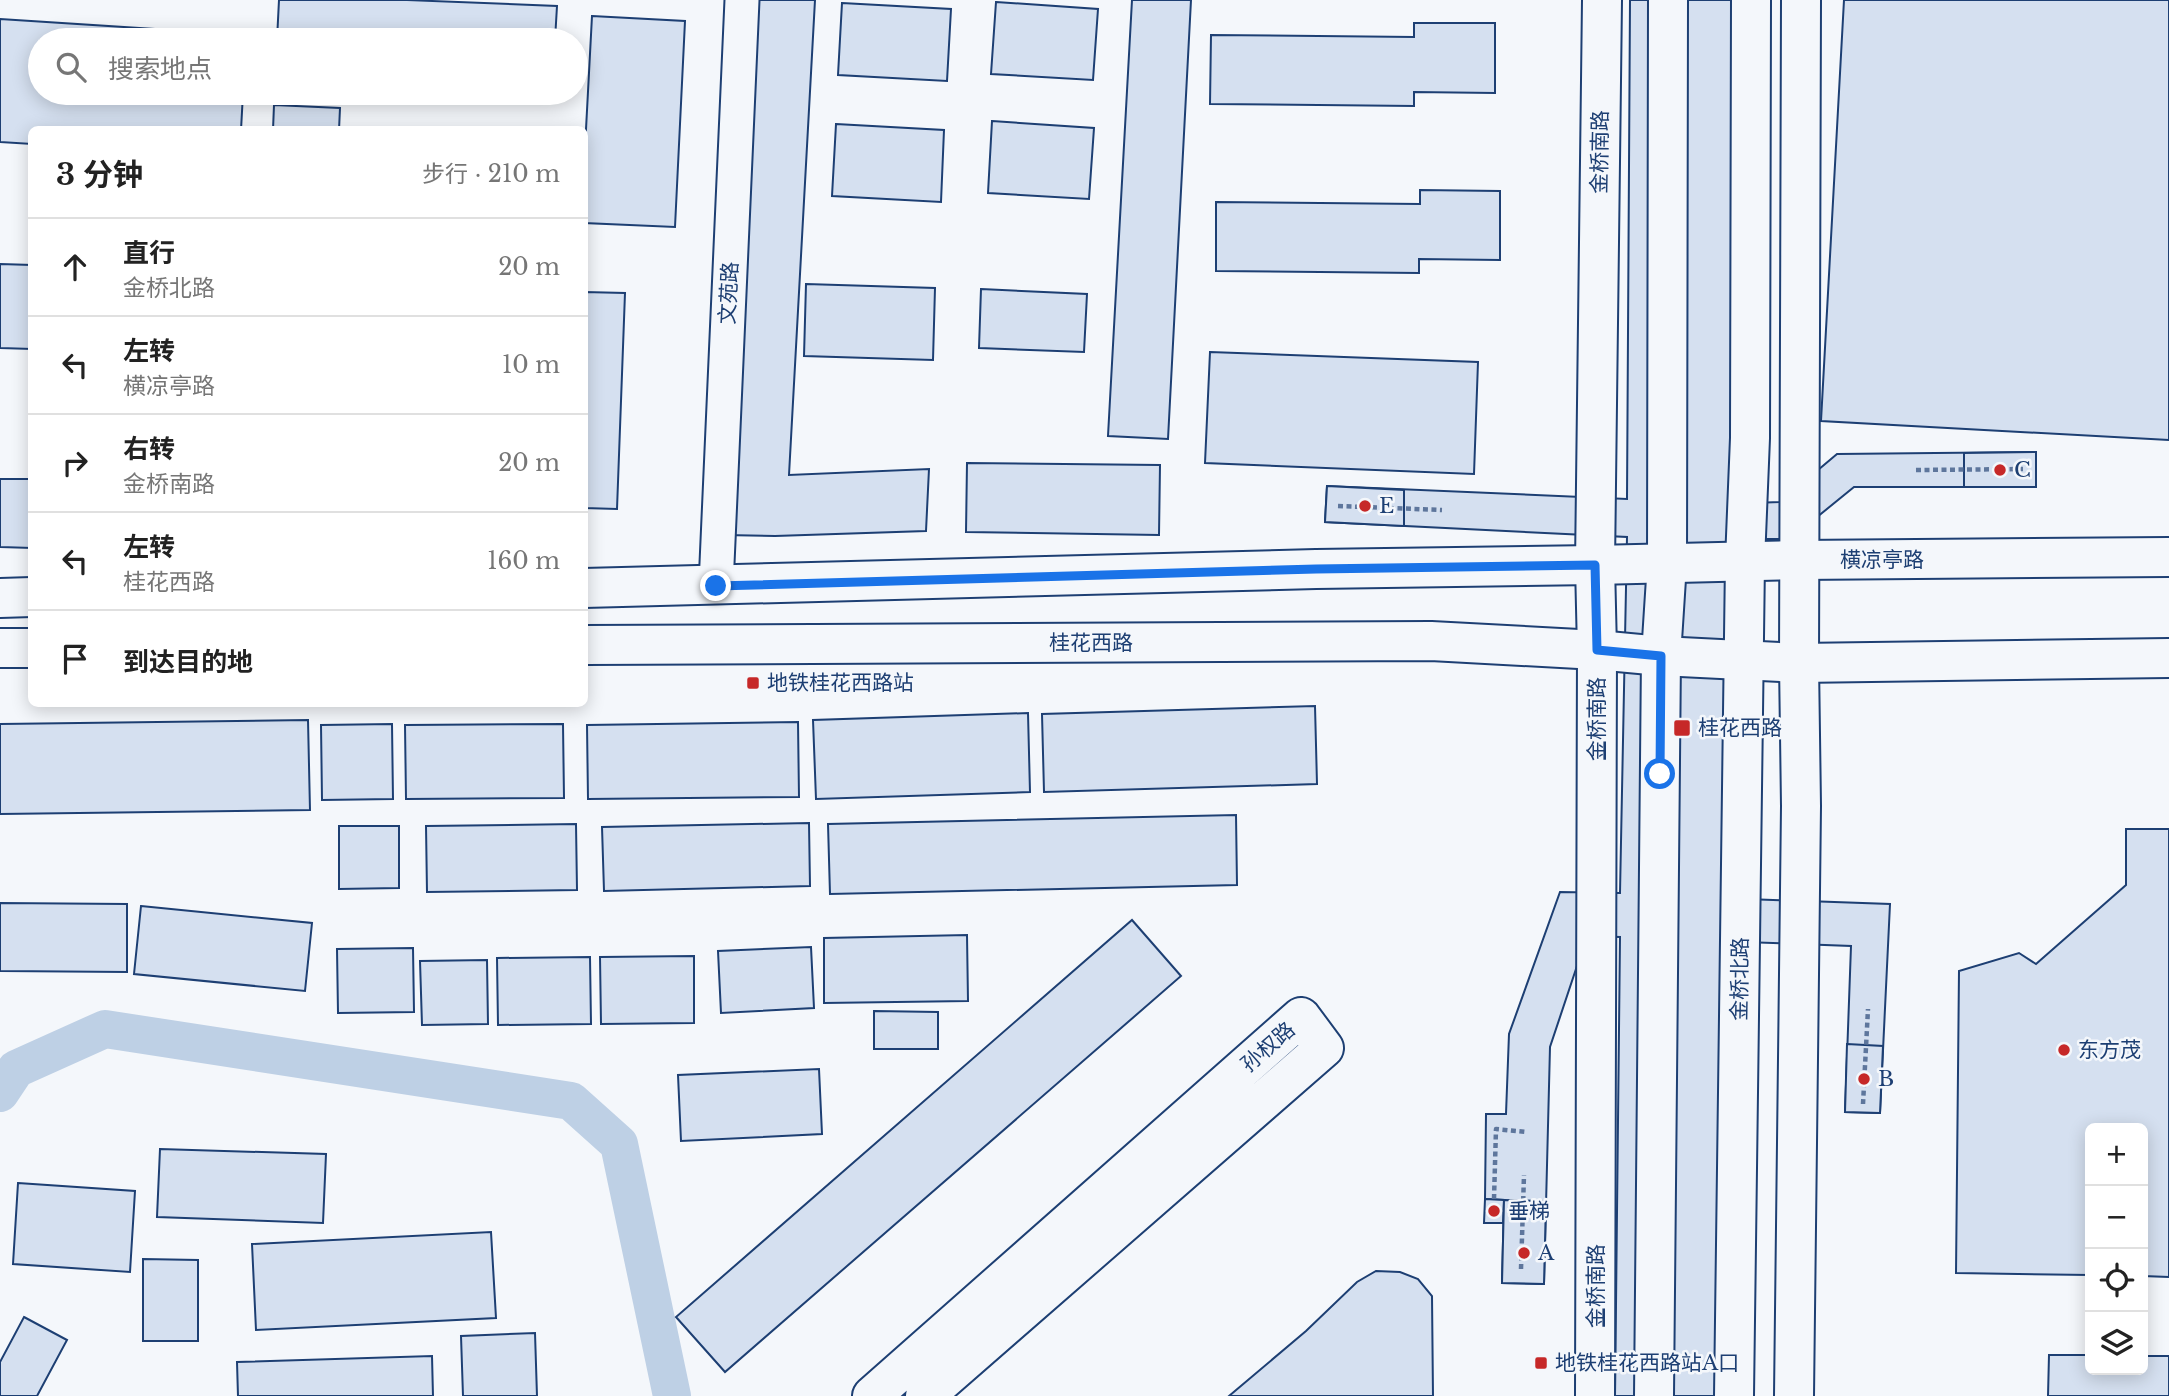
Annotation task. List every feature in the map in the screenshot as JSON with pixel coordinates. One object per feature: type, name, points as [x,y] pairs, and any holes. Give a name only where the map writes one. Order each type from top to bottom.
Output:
[{"type":"main road","name":"金桥南路","points":[[1595,1396],[1595,565],[1602,0]]},
{"type":"main road","points":[[1654,1396],[1661,656],[1667,563],[1668,0]]},
{"type":"main road","points":[[1745,561],[1749,438],[1751,0]]},
{"type":"main road","points":[[1794,1396],[1801,833],[1801,0]]},
{"type":"main road","name":"横凉亭路","points":[[1595,565],[2169,557]]},
{"type":"main road","name":"金桥北路","points":[[1734,1396],[1745,561]]},
{"type":"main road","points":[[588,588],[1316,569],[1595,565]]},
{"type":"main road","points":[[0,598],[28,597]]},
{"type":"main road","name":"桂花西路","points":[[588,645],[1431,640],[1597,650]]},
{"type":"main road","points":[[0,648],[28,648]]},
{"type":"main road","points":[[1597,650],[1799,663],[2169,659]]},
{"type":"main road","name":"孙权路","points":[[872,1396],[1301,1017],[1324,1048],[925,1396]]},
{"type":"street","name":"文苑路","points":[[716,586],[743,0]]},
{"type":"path","points":[[1916,470],[2025,469]]},
{"type":"path","points":[[1338,506],[1442,510]]},
{"type":"path","points":[[1863,1104],[1868,1009]]},
{"type":"path","points":[[1494,1199],[1496,1129],[1525,1132]]},
{"type":"path","points":[[1521,1269],[1524,1175]]},
{"type":"building","points":[[279,0],[407,0],[557,6],[556,28],[278,28]]},
{"type":"building","points":[[755,0],[815,0],[789,475],[929,469],[926,531],[724,535]]},
{"type":"building","points":[[1132,0],[1191,0],[1168,439],[1108,436]]},
{"type":"building","name":"桂花西路","points":[[1630,0],[1753,0],[1752,503],[1780,502],[1837,454],[2036,452],[2036,487],[1854,487],[1790,539],[1752,539],[1746,899],[1890,904],[1880,1113],[1845,1112],[1851,946],[1745,942],[1738,1396],[1615,1396],[1620,937],[1587,936],[1550,1047],[1544,1284],[1502,1283],[1504,1200],[1485,1199],[1486,1114],[1506,1114],[1509,1034],[1560,892],[1620,893],[1627,537],[1325,522],[1327,486],[1627,499]]},
{"type":"building","points":[[1844,0],[2169,0],[2169,440],[1821,421]]},
{"type":"building","points":[[996,2],[1098,9],[1093,80],[991,74]]},
{"type":"building","points":[[842,3],[951,9],[947,81],[838,75]]},
{"type":"building","points":[[592,16],[685,21],[675,227],[588,223],[588,92]]},
{"type":"building","points":[[0,19],[139,28],[28,28],[28,105],[242,105],[241,126],[28,126],[28,144],[0,142]]},
{"type":"building","points":[[1414,23],[1495,23],[1495,93],[1414,92],[1414,106],[1210,104],[1211,35],[1414,37]]},
{"type":"building","points":[[274,105],[340,108],[339,126],[273,126]]},
{"type":"building","points":[[992,121],[1094,128],[1089,199],[988,193]]},
{"type":"building","points":[[836,124],[944,130],[941,202],[832,196]]},
{"type":"building","points":[[1420,190],[1500,191],[1500,260],[1419,259],[1419,273],[1216,271],[1216,202],[1420,204]]},
{"type":"building","points":[[0,264],[28,265],[28,349],[0,348]]},
{"type":"building","points":[[806,284],[935,288],[933,360],[804,356]]},
{"type":"building","points":[[981,289],[1087,294],[1084,352],[979,348]]},
{"type":"building","points":[[588,292],[625,293],[617,509],[588,508]]},
{"type":"building","points":[[1210,352],[1478,362],[1474,474],[1205,463]]},
{"type":"building","name":"C","points":[[2036,452],[2036,487],[1964,487],[1964,453]]},
{"type":"building","points":[[967,463],[1160,465],[1159,535],[966,532]]},
{"type":"building","points":[[0,479],[28,479],[28,548],[0,547]]},
{"type":"building","name":"E","points":[[1327,486],[1404,490],[1404,526],[1325,522]]},
{"type":"building","points":[[1315,706],[1317,784],[1044,792],[1042,714]]},
{"type":"building","points":[[1028,713],[1030,792],[816,799],[813,720]]},
{"type":"building","points":[[308,720],[310,810],[0,814],[0,724]]},
{"type":"building","points":[[798,722],[799,797],[588,799],[587,725]]},
{"type":"building","points":[[392,724],[393,799],[322,800],[321,725]]},
{"type":"building","points":[[563,724],[564,798],[406,799],[405,725]]},
{"type":"building","points":[[1236,815],[1237,885],[830,894],[828,824]]},
{"type":"building","points":[[809,823],[810,886],[604,891],[602,827]]},
{"type":"building","points":[[576,824],[577,890],[427,892],[426,826]]},
{"type":"building","points":[[339,826],[399,826],[399,888],[339,889]]},
{"type":"building","name":"东方茂","points":[[2126,829],[2169,829],[2169,1277],[2148,1276],[2148,1123],[2085,1123],[2085,1275],[1956,1273],[1959,971],[2019,953],[2036,964],[2126,885]]},
{"type":"building","points":[[0,903],[127,904],[127,972],[0,971]]},
{"type":"building","points":[[141,906],[312,923],[305,991],[134,974]]},
{"type":"building","points":[[1132,920],[1181,976],[725,1372],[676,1317]]},
{"type":"building","points":[[967,935],[968,1001],[824,1003],[824,938]]},
{"type":"building","points":[[811,947],[814,1008],[721,1013],[718,951]]},
{"type":"building","points":[[413,948],[414,1012],[338,1013],[337,949]]},
{"type":"building","points":[[694,956],[694,1023],[601,1024],[600,957]]},
{"type":"building","points":[[590,957],[591,1024],[498,1025],[497,958]]},
{"type":"building","points":[[487,960],[488,1024],[422,1025],[420,961]]},
{"type":"building","points":[[874,1011],[938,1012],[938,1049],[874,1049]]},
{"type":"building","name":"B","points":[[1847,1044],[1883,1046],[1880,1113],[1845,1112]]},
{"type":"building","points":[[819,1069],[822,1134],[681,1141],[678,1075]]},
{"type":"building","points":[[160,1149],[326,1154],[323,1223],[157,1217]]},
{"type":"building","points":[[18,1183],[135,1191],[130,1272],[13,1264]]},
{"type":"building","name":"垂梯","points":[[1485,1199],[1504,1200],[1503,1223],[1484,1223]]},
{"type":"building","name":"A","points":[[1504,1200],[1546,1201],[1544,1284],[1502,1283]]},
{"type":"building","points":[[491,1232],[496,1318],[256,1330],[252,1244]]},
{"type":"building","points":[[143,1259],[198,1260],[198,1341],[143,1341]]},
{"type":"building","points":[[1376,1271],[1400,1272],[1418,1279],[1432,1296],[1433,1396],[1229,1396],[1306,1331],[1357,1282]]},
{"type":"building","points":[[24,1317],[67,1340],[37,1396],[0,1396],[0,1362]]},
{"type":"building","points":[[535,1333],[537,1396],[463,1396],[461,1336]]},
{"type":"building","points":[[2049,1355],[2085,1355],[2085,1375],[2148,1375],[2148,1356],[2169,1356],[2169,1396],[2048,1396]]},
{"type":"building","points":[[432,1356],[433,1396],[238,1396],[237,1362]]},
{"type":"waterway","points":[[0,1093],[16,1069],[105,1029],[571,1101],[619,1144],[672,1396]]},
{"type":"place","name":"C","points":[[2000,470]]},
{"type":"place","name":"E","points":[[1365,506]]},
{"type":"place","name":"地铁桂花西路站","points":[[753,683]]},
{"type":"place","name":"桂花西路","points":[[1682,728]]},
{"type":"place","name":"东方茂","points":[[2064,1050]]},
{"type":"place","name":"B","points":[[1864,1079]]},
{"type":"place","name":"垂梯","points":[[1494,1211]]},
{"type":"place","name":"A","points":[[1524,1253]]},
{"type":"place","name":"地铁桂花西路站A口","points":[[1541,1363]]},
{"type":"route","points":[[716,586],[1316,569],[1595,565],[1597,650],[1661,656],[1660,774]]}]
